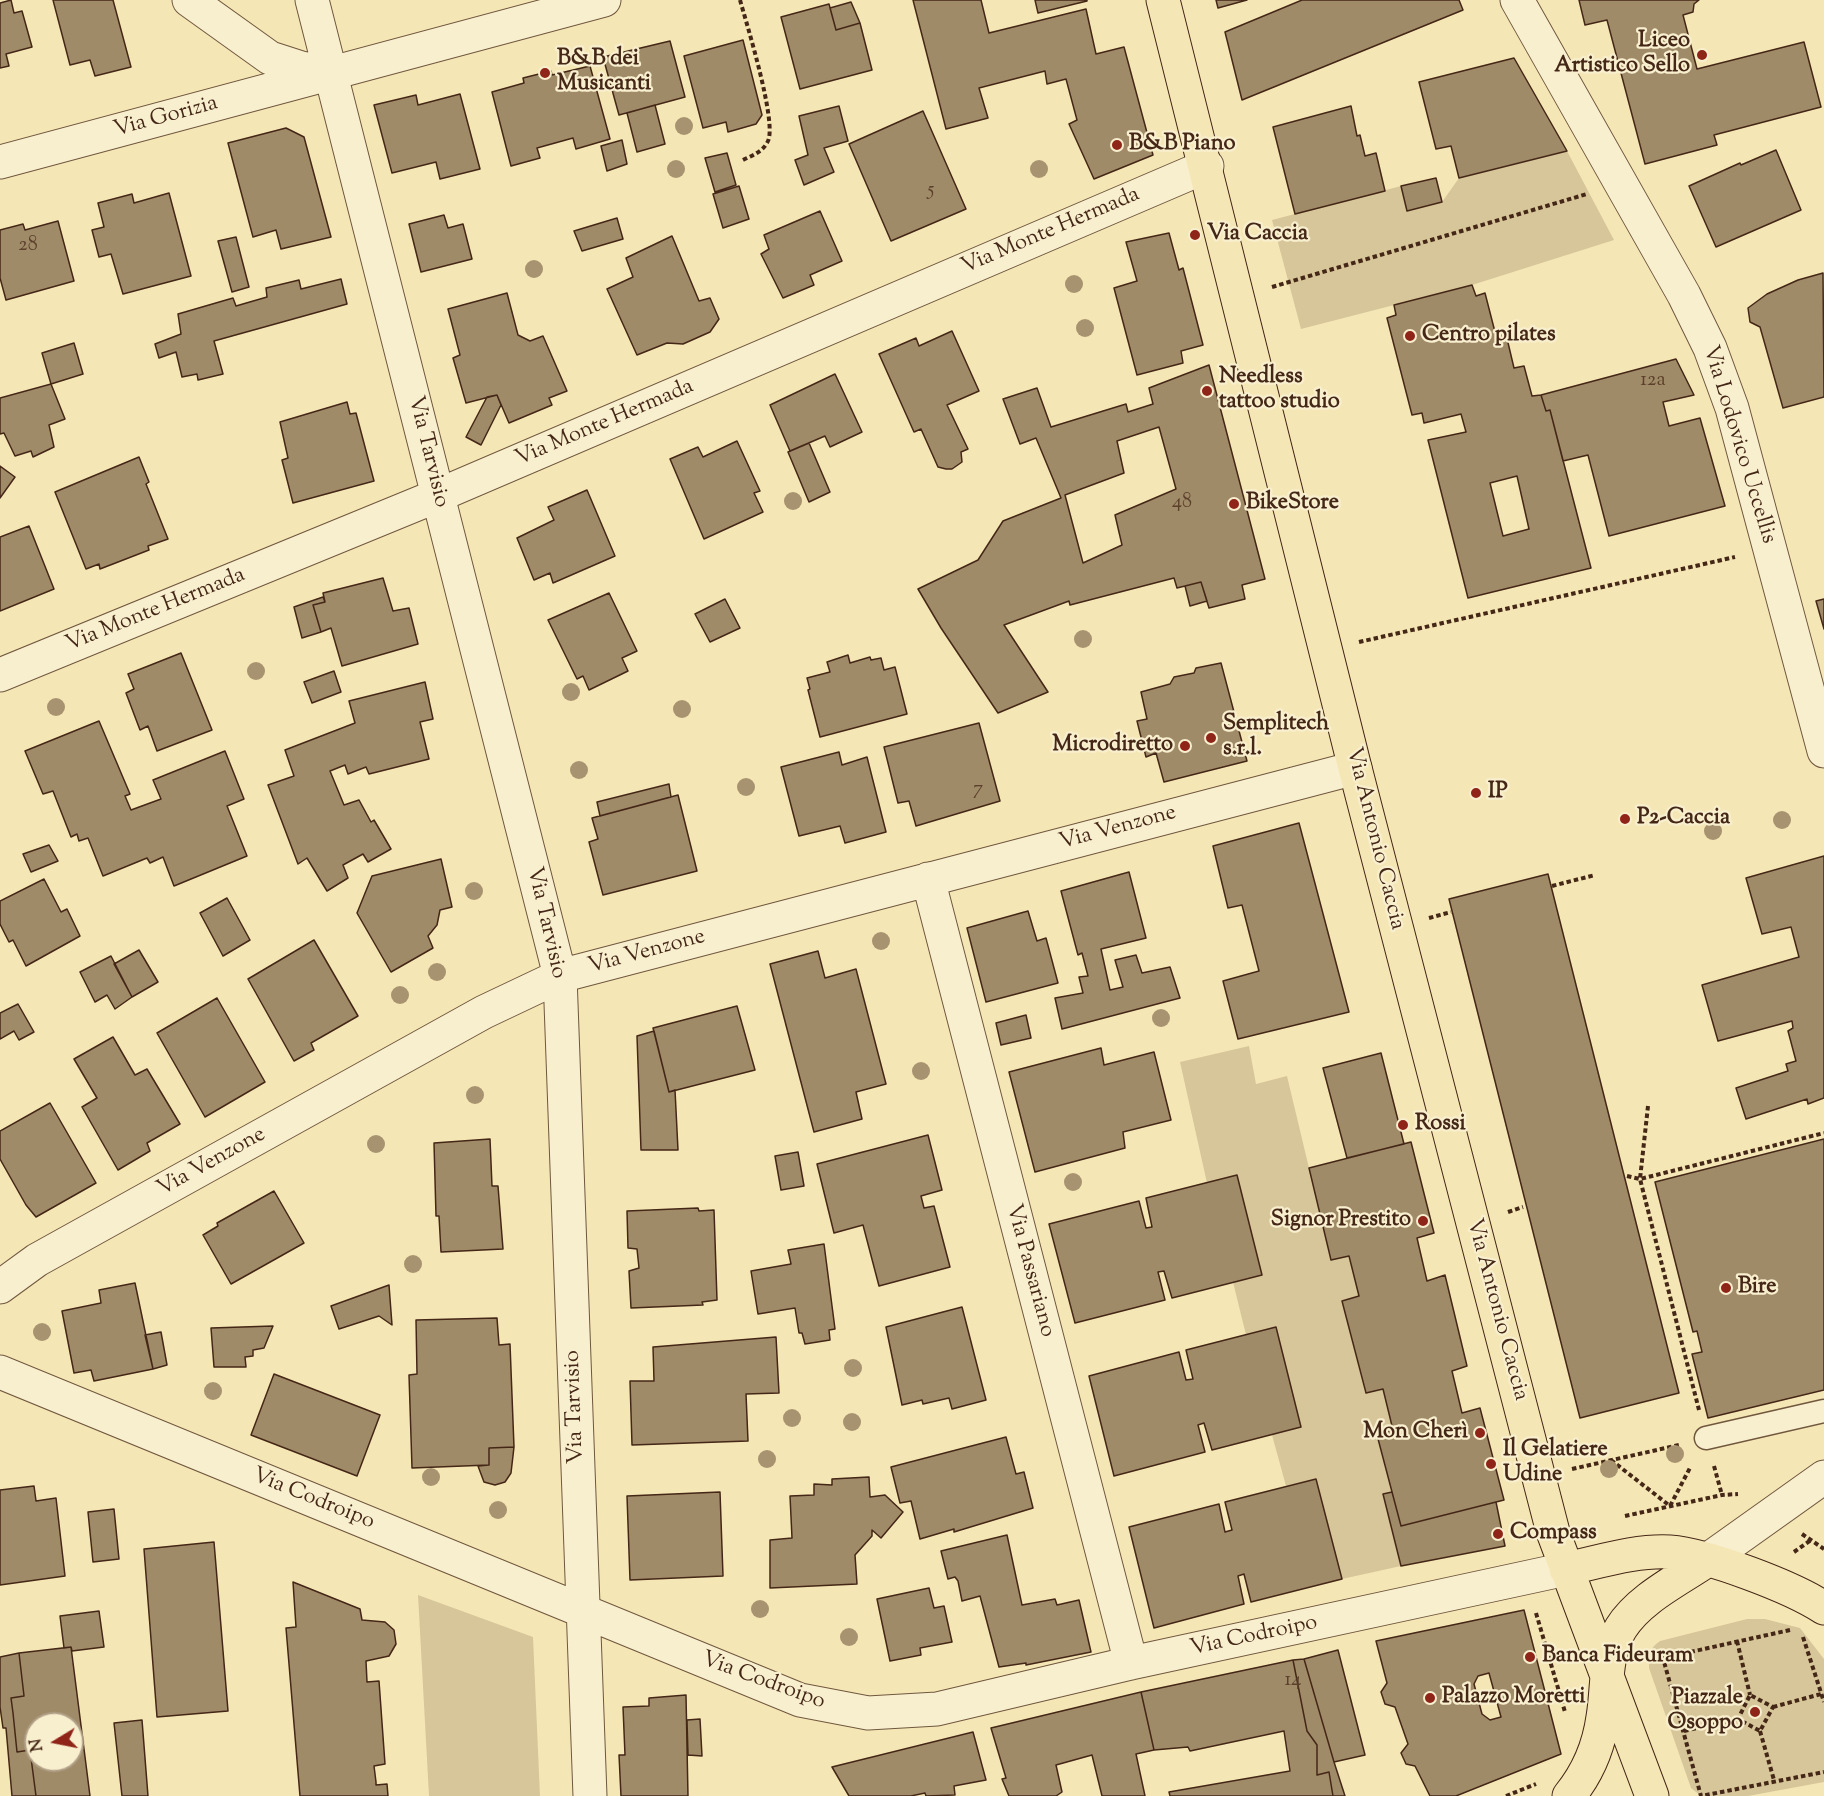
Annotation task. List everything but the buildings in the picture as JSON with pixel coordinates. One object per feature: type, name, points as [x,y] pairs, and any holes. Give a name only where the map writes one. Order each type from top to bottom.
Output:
[{"type":"main road","name":"Via Antonio Caccia","points":[[1163,0],[1207,166],[1355,768],[1553,1532],[1607,1672]]},
{"type":"main road","points":[[1566,1569],[1651,1552],[1672,1552],[1777,1585],[1824,1608]]},
{"type":"main road","points":[[1569,1796],[1594,1754],[1603,1718],[1607,1672],[1612,1647],[1621,1628],[1632,1614],[1706,1561]]},
{"type":"main road","points":[[1607,1672],[1652,1796]]},
{"type":"street","name":"Via Gorizia","points":[[189,0],[270,58],[301,69],[332,74]]},
{"type":"street","name":"Via Tarvisio","points":[[312,0],[560,976],[590,1796]]},
{"type":"street","name":"Via Gorizia","points":[[0,162],[604,0]]},
{"type":"street","name":"Via Lodovico Uccellis","points":[[1517,0],[1684,295],[1710,348],[1732,408],[1824,751]]},
{"type":"street","name":"Via Monte Hermada","points":[[0,675],[439,495],[1207,166]]},
{"type":"street","name":"Via Venzone","points":[[0,1287],[37,1260],[484,1012],[560,976],[1355,768]]},
{"type":"street","name":"Via Passariano","points":[[928,879],[1131,1663]]},
{"type":"street","name":"Via Codroipo","points":[[0,1372],[800,1700],[868,1713],[938,1709],[1131,1663],[1566,1569]]},
{"type":"street","points":[[1706,1561],[1824,1477]]},
{"type":"lane","points":[[1706,1438],[1824,1411]]},
{"type":"path","points":[[740,0],[760,74],[770,124],[770,139],[762,150],[743,160]]},
{"type":"path","points":[[1266,289],[1621,184]]},
{"type":"path","points":[[1358,642],[1771,549]]},
{"type":"path","points":[[1552,886],[1595,875]]},
{"type":"path","points":[[1428,918],[1451,912]]},
{"type":"path","points":[[1648,1106],[1640,1179],[1706,1438],[1670,1506]]},
{"type":"path","points":[[1627,1176],[1640,1179],[1824,1133]]},
{"type":"path","points":[[1504,1213],[1523,1207]]},
{"type":"path","points":[[1570,1469],[1706,1438]]},
{"type":"path","points":[[1611,1460],[1670,1506]]},
{"type":"path","points":[[1616,1518],[1738,1494]]},
{"type":"path","points":[[1789,1555],[1811,1540],[1824,1549]]},
{"type":"path","points":[[1534,1605],[1567,1720]]},
{"type":"path","points":[[1766,1635],[1768,1628]]},
{"type":"path","points":[[1824,1702],[1800,1628],[1664,1658],[1701,1796],[1824,1772]]},
{"type":"path","points":[[1737,1641],[1750,1695],[1738,1719]]},
{"type":"path","points":[[1750,1695],[1773,1707],[1821,1694]]},
{"type":"path","points":[[1773,1707],[1760,1731],[1774,1780]]},
{"type":"path","points":[[1684,1731],[1738,1719],[1760,1731]]},
{"type":"shaded area","points":[[1567,151],[1614,240],[1472,285],[1301,329],[1272,220],[1401,186],[1407,211],[1442,202],[1459,178]]},
{"type":"shaded area","points":[[1249,1046],[1256,1084],[1287,1076],[1331,1260],[1349,1256],[1359,1296],[1342,1301],[1365,1392],[1383,1389],[1393,1430],[1378,1435],[1392,1492],[1383,1495],[1401,1566],[1342,1579],[1316,1479],[1286,1486],[1272,1435],[1301,1426],[1276,1327],[1246,1335],[1233,1282],[1237,1175],[1207,1183],[1180,1062]]},
{"type":"shaded area","points":[[418,1595],[533,1637],[540,1796],[429,1796]]},
{"type":"shaded area","points":[[1747,1619],[1765,1619],[1800,1628],[1824,1659],[1824,1782],[1748,1796],[1701,1796],[1691,1788],[1649,1668],[1650,1653],[1660,1641]]},
{"type":"place","name":"Liceo Artistico Sello","points":[[1702,55]]},
{"type":"place","name":"B&B dei Musicanti","points":[[545,73]]},
{"type":"place","name":"B&B Piano","points":[[1117,145]]},
{"type":"place","name":"Via Caccia","points":[[1195,235]]},
{"type":"place","name":"Centro pilates","points":[[1410,336]]},
{"type":"place","name":"Needless tattoo studio","points":[[1207,391]]},
{"type":"place","name":"BikeStore","points":[[1234,504]]},
{"type":"place","name":"Semplitech s.r.l.","points":[[1211,738]]},
{"type":"place","name":"Microdiretto","points":[[1185,746]]},
{"type":"place","name":"IP","points":[[1476,793]]},
{"type":"place","name":"P2-Caccia","points":[[1625,819]]},
{"type":"place","name":"Rossi","points":[[1403,1125]]},
{"type":"place","name":"Signor Prestito","points":[[1423,1221]]},
{"type":"place","name":"Bire","points":[[1726,1288]]},
{"type":"place","name":"Mon Cherì","points":[[1480,1433]]},
{"type":"place","name":"Il Gelatiere Udine","points":[[1491,1464]]},
{"type":"place","name":"Compass","points":[[1498,1534]]},
{"type":"place","name":"Banca Fideuram","points":[[1530,1657]]},
{"type":"place","name":"Palazzo Moretti","points":[[1430,1698]]},
{"type":"place","name":"Piazzale Osoppo","points":[[1755,1712]]}]
